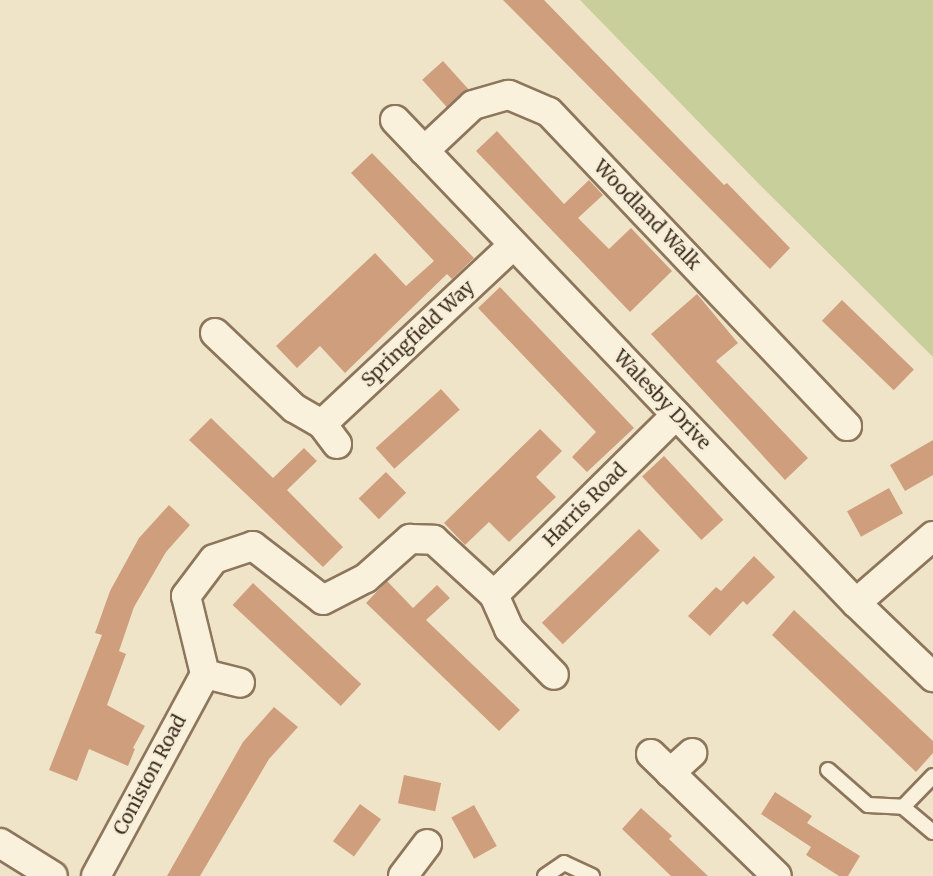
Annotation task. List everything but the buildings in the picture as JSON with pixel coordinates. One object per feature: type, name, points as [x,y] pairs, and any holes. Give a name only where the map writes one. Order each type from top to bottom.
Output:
[{"type":"street","name":"Woodland Walk","points":[[424,151],[473,105],[509,95],[549,112],[847,426]]},
{"type":"street","name":"Walesby Drive","points":[[395,120],[856,603],[933,677]]},
{"type":"street","name":"Springfield Way","points":[[215,333],[294,408],[329,434],[513,245]]},
{"type":"street","name":"Harris Road","points":[[495,595],[676,415]]},
{"type":"street","points":[[856,603],[933,536]]},
{"type":"street","points":[[240,683],[205,674],[186,596],[214,559],[253,547],[323,600],[366,578],[410,539],[434,540],[495,595],[509,629],[554,675]]},
{"type":"street","name":"Coniston Road","points":[[96,876],[205,674]]},
{"type":"street","points":[[692,753],[661,763],[777,876]]},
{"type":"street","points":[[0,843],[53,876]]},
{"type":"street","points":[[403,876],[427,844]]},
{"type":"lane","points":[[828,770],[868,805],[903,807],[933,832]]},
{"type":"lane","points":[[903,807],[933,776]]},
{"type":"lane","points":[[545,876],[564,863],[592,876]]},
{"type":"green space","points":[[580,0],[933,0],[933,357],[756,181]]}]
